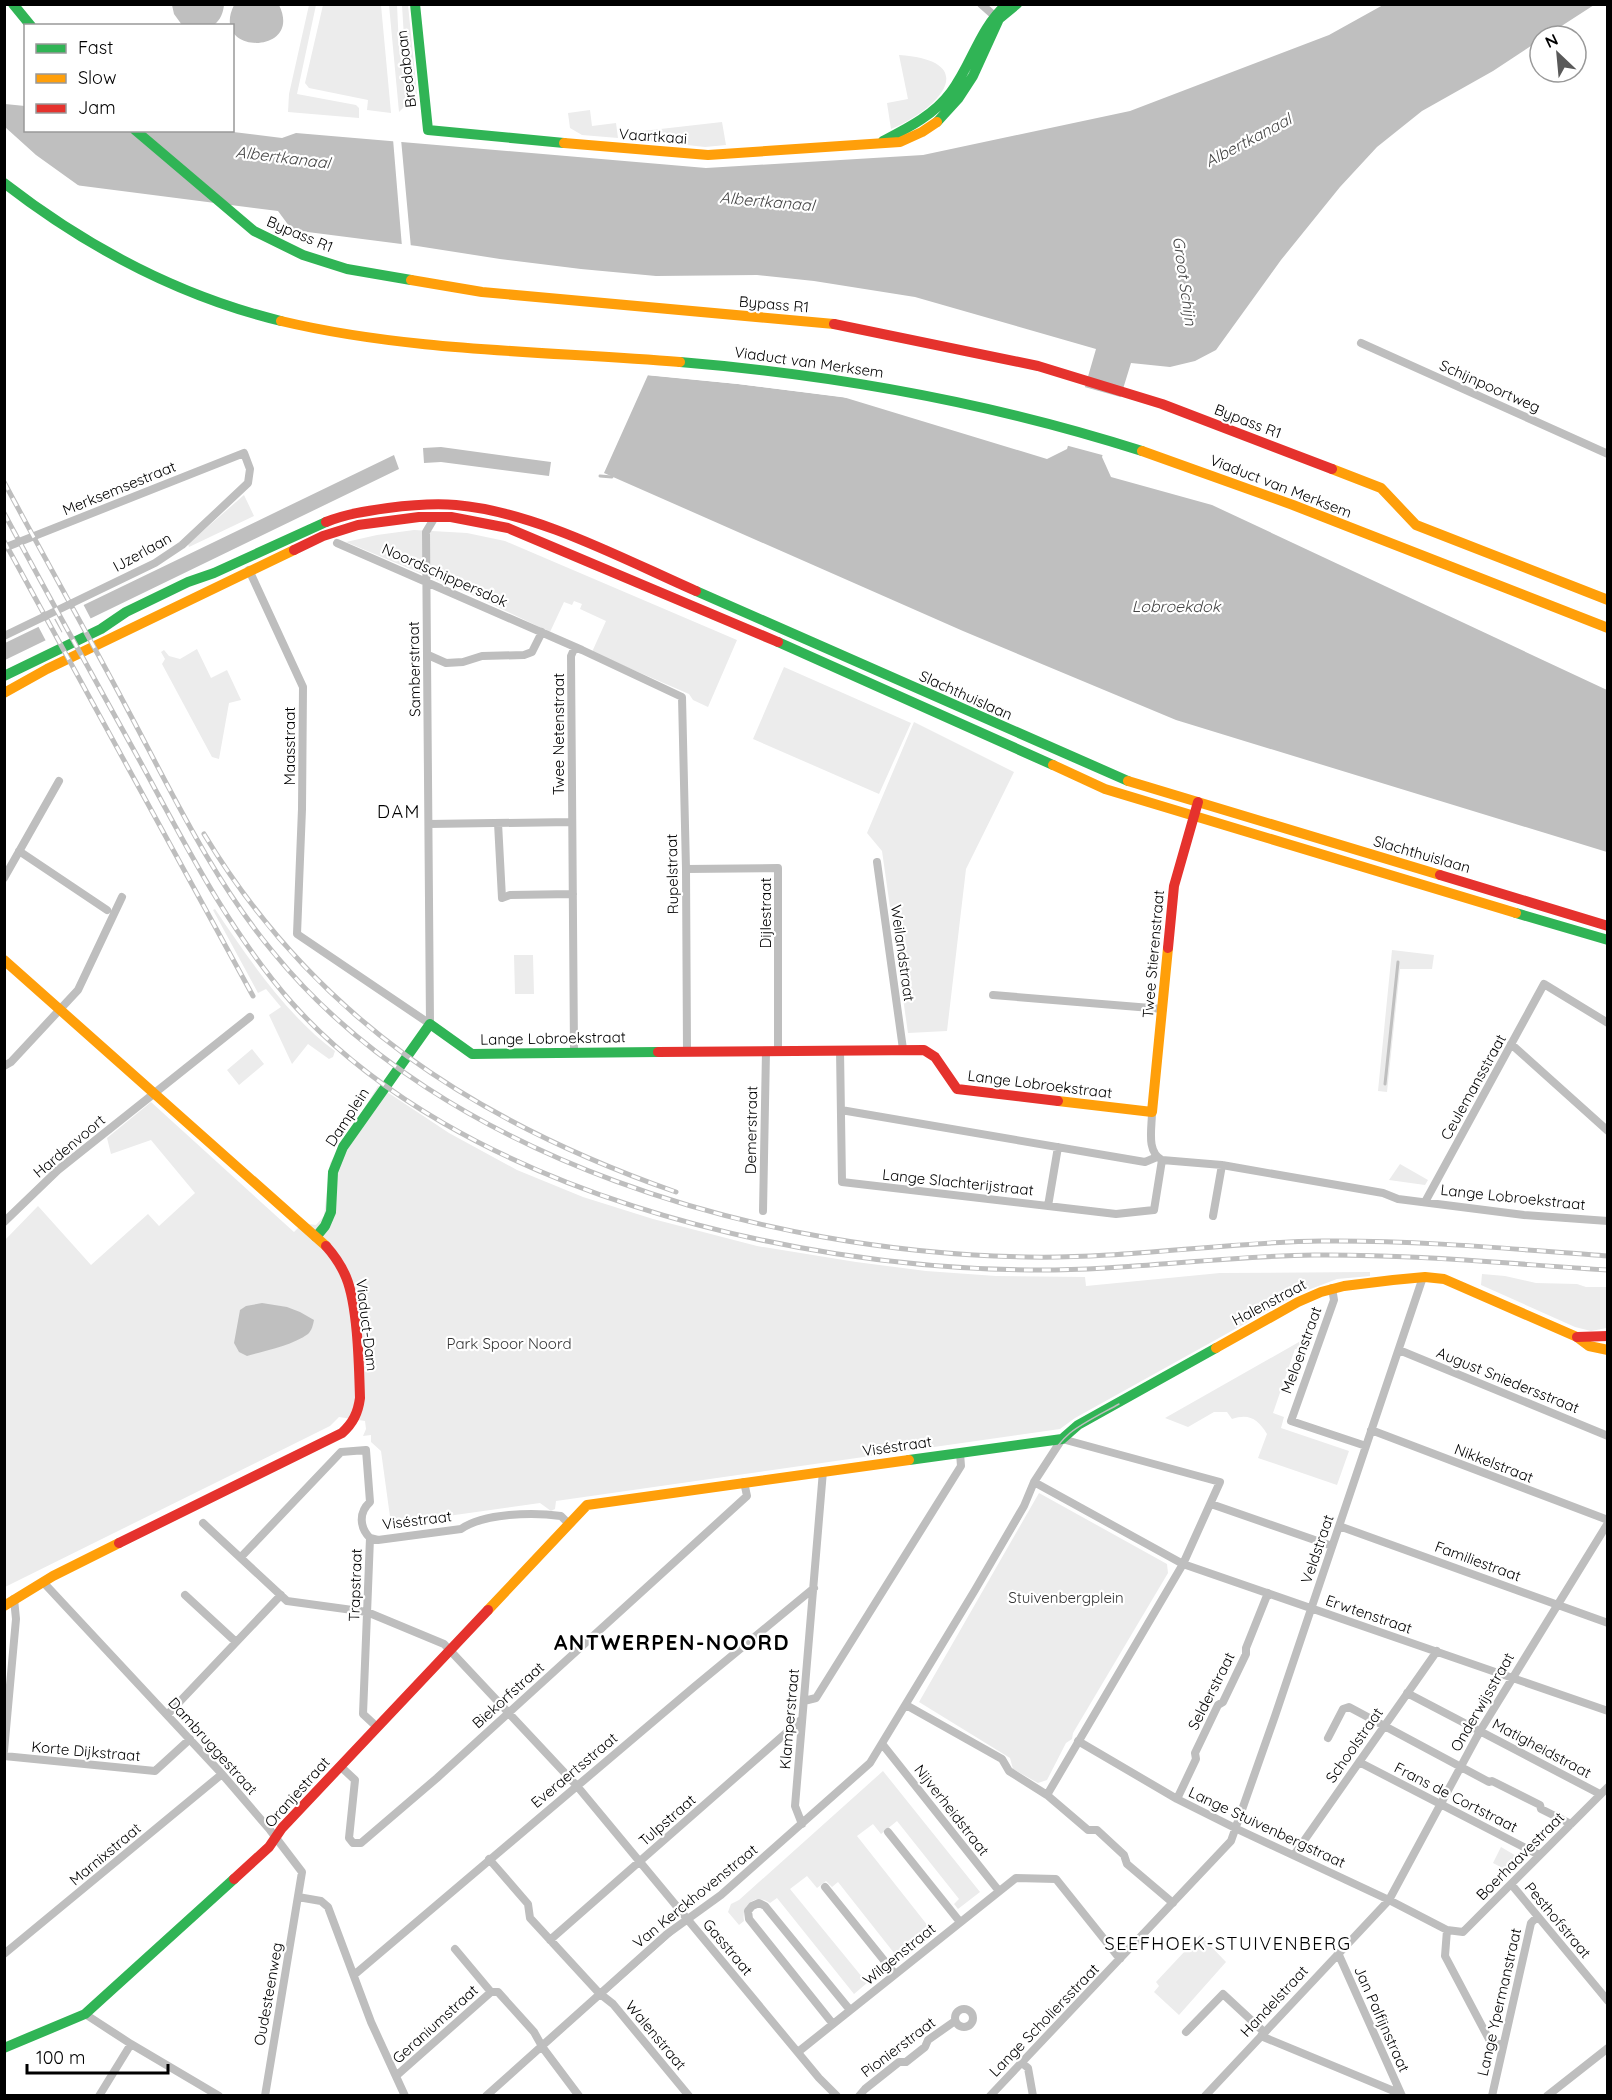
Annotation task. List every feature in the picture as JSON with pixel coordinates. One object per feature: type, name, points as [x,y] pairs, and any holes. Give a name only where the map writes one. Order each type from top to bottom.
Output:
[{"type":"main road","points":[[13,4],[30,24]]},
{"type":"main road","name":"Bredabaan","points":[[415,4],[428,130]]},
{"type":"main road","points":[[996,17],[1006,4]]},
{"type":"main road","name":"Vaartkaai","points":[[428,130],[708,155],[875,145],[924,118],[952,91],[996,17],[1017,4]]},
{"type":"main road","name":"Bypass R1","points":[[137,132],[254,231],[303,255],[347,269],[482,292],[832,324],[1038,366],[1162,404],[1382,488],[1416,525],[1608,600]]},
{"type":"main road","name":"Viaduct van Merksem","points":[[4,183],[69,231],[121,262],[202,298],[257,315],[343,334],[410,343],[651,360],[791,373],[870,384],[984,407],[1112,441],[1210,474],[1608,628]]},
{"type":"main road","name":"Slachthuislaan","points":[[4,676],[101,629],[126,612],[319,524],[358,512],[418,504],[457,505],[508,514],[575,538],[1120,778],[1608,926]]},
{"type":"main road","name":"Slachthuislaan","points":[[4,693],[47,669],[323,536],[382,520],[435,517],[472,520],[508,528],[537,539],[881,687],[1105,789],[1193,818],[1608,940]]},
{"type":"main road","name":"Twee Stierenstraat","points":[[1152,1112],[1174,886],[1198,802]]},
{"type":"main road","name":"Viaduct-Dam","points":[[4,960],[62,1009],[316,1237],[341,1265],[350,1289],[360,1391],[356,1416],[353,1423],[342,1433],[43,1582],[9,1603]]},
{"type":"main road","name":"Lange Lobroekstraat","points":[[430,1024],[472,1054],[924,1050],[935,1057],[957,1089],[1152,1112]]},
{"type":"main road","name":"Damplein","points":[[316,1237],[325,1226],[331,1212],[333,1172],[343,1147],[430,1024]]},
{"type":"main road","name":"Halenstraat","points":[[1062,1439],[1078,1425],[1225,1342],[1298,1302],[1332,1288],[1437,1277],[1451,1281],[1577,1337],[1589,1346],[1608,1350]]},
{"type":"main road","name":"Halenstraat","points":[[1577,1337],[1608,1336]]},
{"type":"main road","name":"Viséstraat","points":[[578,1514],[587,1505],[1062,1439]]},
{"type":"main road","name":"Oranjestraat","points":[[4,2048],[85,2014],[268,1847],[282,1828],[578,1514]]},
{"type":"street","points":[[981,4],[996,17]]},
{"type":"street","name":"Schijnpoortweg","points":[[1361,343],[1608,454]]},
{"type":"street","name":"Merksemsestraat","points":[[4,548],[244,453]]},
{"type":"street","name":"IJzerlaan","points":[[4,636],[155,563],[182,545],[248,483],[250,469],[244,453]]},
{"type":"street","name":"Samberstraat","points":[[430,1024],[426,532],[435,517]]},
{"type":"street","name":"Noordschippersdok","points":[[337,543],[542,632],[682,697]]},
{"type":"street","name":"Maasstraat","points":[[249,570],[303,687],[302,809],[297,934]]},
{"type":"street","points":[[428,655],[447,663],[463,662],[482,656],[524,655],[532,652],[542,632]]},
{"type":"street","name":"Twee Netenstraat","points":[[574,1052],[571,656],[575,647]]},
{"type":"street","name":"Rupelstraat","points":[[682,697],[687,1052]]},
{"type":"street","points":[[4,878],[59,781]]},
{"type":"street","points":[[429,824],[572,822]]},
{"type":"street","points":[[498,823],[502,898],[510,895],[573,894]]},
{"type":"street","points":[[20,850],[107,910]]},
{"type":"street","name":"Weilandstraat","points":[[877,862],[903,1049]]},
{"type":"street","name":"Dijlestraat","points":[[686,868],[778,868],[778,1050]]},
{"type":"street","points":[[4,1066],[11,1062],[78,990],[122,897]]},
{"type":"street","name":"Lange Lobroekstraat","points":[[297,934],[430,1024]]},
{"type":"street","name":"Ceulemansstraat","points":[[1425,1202],[1544,984],[1608,1023]]},
{"type":"street","points":[[993,995],[1163,1009]]},
{"type":"street","points":[[154,1093],[250,1017]]},
{"type":"street","points":[[1511,1044],[1608,1131]]},
{"type":"street","name":"Demerstraat","points":[[763,1211],[766,1050]]},
{"type":"street","name":"Lange Slachterijstraat","points":[[840,1050],[842,1182],[1116,1214],[1154,1210],[1160,1159]]},
{"type":"street","name":"Hardenvoort","points":[[4,1222],[58,1170],[154,1093]]},
{"type":"street","name":"Lange Lobroekstraat","points":[[841,1110],[1145,1162],[1160,1159],[1222,1165],[1383,1193],[1398,1199],[1524,1215],[1608,1221]]},
{"type":"street","points":[[1152,1112],[1152,1150],[1160,1159]]},
{"type":"street","points":[[1048,1206],[1058,1147]]},
{"type":"street","points":[[1213,1216],[1222,1165]]},
{"type":"street","name":"Veldstraat","points":[[1236,1829],[1423,1277]]},
{"type":"street","name":"Meloenstraat","points":[[1332,1288],[1334,1300],[1291,1421],[1366,1446]]},
{"type":"street","name":"August Sniedersstraat","points":[[1399,1350],[1608,1436]]},
{"type":"street","name":"Nikkelstraat","points":[[1371,1430],[1608,1522]]},
{"type":"street","points":[[1062,1439],[1034,1482],[1024,1506],[906,1705],[1002,1759],[1009,1771],[1047,1795],[1088,1830],[1097,1830],[1125,1855],[1126,1864],[1173,1903]]},
{"type":"street","name":"Viséstraat","points":[[1062,1439],[1220,1482],[1210,1504]]},
{"type":"street","name":"Trapstraat","points":[[241,1557],[341,1452],[366,1450],[370,1502],[365,1506],[361,1519],[364,1532],[370,1538],[363,1714],[377,1727]]},
{"type":"street","points":[[804,1701],[816,1698],[854,1639],[961,1466],[960,1453]]},
{"type":"street","name":"Klamperstraat","points":[[802,1824],[795,1806],[823,1472]]},
{"type":"street","name":"Biekorfstraat","points":[[340,1766],[355,1780],[348,1834],[353,1843],[364,1842],[747,1496],[744,1482]]},
{"type":"street","points":[[1034,1482],[1183,1564]]},
{"type":"street","points":[[1047,1795],[1183,1564],[1210,1504],[1332,1546]]},
{"type":"street","name":"Viséstraat","points":[[370,1538],[378,1540],[461,1529],[472,1522],[533,1512],[561,1515],[569,1524]]},
{"type":"street","name":"Onderwijsstraat","points":[[1389,1900],[1480,1731],[1608,1522]]},
{"type":"street","points":[[167,1715],[281,1595],[203,1523]]},
{"type":"street","name":"Familiestraat","points":[[1339,1526],[1608,1623]]},
{"type":"street","name":"Erwtenstraat","points":[[1183,1564],[1608,1711]]},
{"type":"street","name":"Dambruggestraat","points":[[43,1582],[222,1774],[276,1837],[302,1872],[298,1897]]},
{"type":"street","name":"Everaertsstraat","points":[[354,1975],[489,1859],[814,1588]]},
{"type":"street","name":"Selderstraat","points":[[1177,1799],[1218,1705],[1223,1702],[1246,1654],[1246,1648],[1268,1593]]},
{"type":"street","points":[[185,1595],[236,1642]]},
{"type":"street","name":"Gasstraat","points":[[281,1595],[287,1601],[367,1612],[444,1644],[577,1786],[819,2078],[837,2096]]},
{"type":"street","points":[[4,1751],[16,1619],[16,1608],[9,1603]]},
{"type":"street","name":"Schoolstraat","points":[[1294,1855],[1437,1651]]},
{"type":"street","name":"Matigheidstraat","points":[[1407,1693],[1600,1794]]},
{"type":"street","name":"Van Kerckhovenstraat","points":[[486,2096],[667,1934],[721,1895],[870,1763],[906,1705]]},
{"type":"street","points":[[1328,1738],[1343,1709],[1349,1707],[1461,1767],[1540,1805],[1541,1809],[1571,1824]]},
{"type":"street","name":"Tulpstraat","points":[[550,1940],[802,1719]]},
{"type":"street","name":"Korte Dijkstraat","points":[[4,1756],[154,1771],[190,1739]]},
{"type":"street","name":"Lange Stuivenbergstraat","points":[[1078,1742],[1177,1799],[1447,1930]]},
{"type":"street","name":"Nijverheidstraat","points":[[883,1745],[999,1892]]},
{"type":"street","name":"Frans de Cortstraat","points":[[1359,1762],[1539,1856]]},
{"type":"street","name":"Marnixstraat","points":[[4,1954],[222,1774]]},
{"type":"street","name":"Boerhaavestraat","points":[[1447,1930],[1463,1932],[1608,1787]]},
{"type":"street","name":"Lange Scholiersstraat","points":[[990,2096],[1231,1841],[1236,1829]]},
{"type":"street","points":[[888,1832],[960,1922]]},
{"type":"street","name":"Walenstraat","points":[[489,1859],[528,1904],[530,1918],[600,1994],[613,2004],[688,2096]]},
{"type":"street","name":"Wilgenstraat","points":[[798,2052],[1016,1878],[1056,1879],[1120,1959]]},
{"type":"street","name":"Pesthofstraat","points":[[1511,1884],[1608,2001]]},
{"type":"street","points":[[825,1887],[895,1974]]},
{"type":"street","points":[[298,1897],[321,1901],[328,1907],[370,2022],[405,2096]]},
{"type":"street","name":"Oudesteenweg","points":[[265,2096],[298,1897]]},
{"type":"street","name":"Handelstraat","points":[[1205,2096],[1389,1900]]},
{"type":"street","points":[[833,2024],[749,1919],[748,1911],[752,1905],[759,1903],[765,1906],[850,2010]]},
{"type":"street","name":"Lange Ypermanstraat","points":[[1492,2096],[1531,1923],[1537,1917]]},
{"type":"street","points":[[1447,1930],[1445,1956],[1491,2043],[1503,2045]]},
{"type":"street","points":[[455,1949],[491,1992],[498,1992],[534,2032],[579,2096]]},
{"type":"street","name":"Jan Palfijnstraat","points":[[1338,1953],[1401,2095]]},
{"type":"street","name":"Geraniumstraat","points":[[396,2076],[491,1992]]},
{"type":"street","points":[[1186,2032],[1222,1994],[1262,2034],[1401,2095]]},
{"type":"street","points":[[85,2014],[219,2096]]},
{"type":"street","name":"Pionierstraat","points":[[859,2096],[899,2062],[906,2062],[925,2047],[928,2040],[955,2021]]},
{"type":"street","points":[[99,2096],[131,2044]]},
{"type":"street","points":[[1553,2094],[1608,2048]]},
{"type":"street","points":[[1022,2063],[1028,2068],[1033,2096]]},
{"type":"green space","points":[[309,5],[316,5],[297,94],[356,105],[359,108],[359,118],[288,112],[289,94]]},
{"type":"green space","points":[[323,5],[381,5],[391,113],[367,110],[368,100],[309,88],[305,83]]},
{"type":"green space","points":[[389,5],[397,5],[399,47],[407,100],[406,105],[399,112]]},
{"type":"green space","points":[[402,5],[408,5],[418,104],[404,38]]},
{"type":"green space","points":[[899,55],[925,59],[940,66],[946,76],[945,87],[924,110],[891,129],[887,103],[908,99]]},
{"type":"green space","points":[[590,110],[592,126],[616,123],[618,138],[582,135],[570,128],[568,113]]},
{"type":"green space","points":[[722,122],[726,145],[705,147],[634,139],[634,132]]},
{"type":"green space","points":[[244,495],[254,516],[189,547],[188,544]]},
{"type":"green space","points":[[414,530],[467,533],[505,541],[737,640],[708,707],[693,700],[689,694],[592,652],[606,621],[580,609],[582,604],[574,601],[572,605],[564,602],[550,632],[470,594],[346,542]]},
{"type":"green space","points":[[197,649],[211,678],[227,670],[241,700],[229,703],[219,759],[212,757],[162,664],[165,659],[161,652],[164,650],[169,656],[180,659]]},
{"type":"green space","points":[[784,667],[911,723],[879,794],[753,739]]},
{"type":"green space","points":[[914,722],[1014,772],[966,869],[947,1031],[908,1033],[882,851],[867,833]]},
{"type":"green space","points":[[215,909],[285,1004],[317,1037],[335,1051],[333,1057],[329,1059],[308,1044],[292,1064],[269,1015],[281,1007],[266,989],[258,993],[213,910]]},
{"type":"green space","points":[[1392,950],[1434,955],[1432,969],[1400,969],[1387,1092],[1378,1091]]},
{"type":"green space","points":[[514,955],[533,955],[534,994],[515,994]]},
{"type":"green space","points":[[252,1049],[264,1064],[239,1085],[227,1070]]},
{"type":"green space","name":"Park Spoor Noord","points":[[378,1086],[449,1133],[517,1170],[583,1197],[653,1219],[757,1246],[926,1271],[996,1276],[1085,1277],[1086,1286],[1220,1273],[1370,1272],[1370,1276],[1337,1279],[1300,1293],[1075,1418],[1060,1429],[556,1501],[555,1509],[551,1511],[540,1503],[391,1524],[381,1451],[371,1442],[371,1435],[363,1436],[366,1429],[365,1421],[339,1417],[330,1426],[5,1587],[5,1240],[38,1206],[91,1265],[148,1214],[159,1226],[195,1193],[151,1140],[111,1154],[107,1138],[151,1102],[294,1232],[305,1221],[316,1225],[324,1216],[330,1163]]},
{"type":"green space","points":[[1400,1164],[1428,1180],[1425,1185],[1389,1180]]},
{"type":"green space","points":[[1482,1274],[1505,1276],[1536,1283],[1607,1287],[1607,1328],[1591,1331],[1575,1327],[1481,1285]]},
{"type":"green space","points":[[1313,1334],[1306,1351],[1295,1349],[1273,1413],[1284,1417],[1281,1428],[1349,1451],[1337,1485],[1258,1458],[1267,1434],[1260,1424],[1248,1417],[1232,1419],[1227,1412],[1214,1412],[1188,1427],[1165,1418]]},
{"type":"green space","name":"Stuivenbergplein","points":[[1039,1493],[1167,1564],[1168,1573],[1073,1733],[1072,1739],[1066,1743],[1047,1780],[1038,1783],[1013,1769],[1010,1758],[919,1702]]},
{"type":"green space","points":[[883,1771],[980,1892],[958,1909],[954,1904],[959,1899],[897,1821],[881,1834],[873,1824],[857,1836],[932,1931],[898,1958],[838,1882],[832,1887],[826,1881],[817,1888],[807,1876],[790,1889],[867,1983],[854,1994],[777,1898],[770,1903],[760,1899],[751,1902],[745,1910],[744,1921],[739,1925],[728,1912],[731,1904],[739,1900]]},
{"type":"green space","points":[[1501,1847],[1523,1860],[1510,1872],[1493,1863]]},
{"type":"green space","points":[[1200,1935],[1226,1962],[1179,2015],[1154,1992],[1159,1986],[1156,1982]]},
{"type":"water","points":[[172,5],[224,5],[221,16],[215,24],[181,24],[174,14]]},
{"type":"water","points":[[234,5],[279,5],[283,21],[279,33],[269,40],[256,43],[244,41],[234,34],[234,24],[230,22]]},
{"type":"water","points":[[1383,5],[1594,5],[1565,24],[1528,24],[1528,48],[1493,71],[1422,111],[1377,147],[1340,187],[1281,260],[1216,350],[1195,361],[1170,367],[1131,363],[1102,457],[1111,477],[1212,505],[1607,690],[1607,852],[1176,720],[963,631],[604,473],[648,375],[843,397],[1047,459],[1067,449],[1096,349],[915,297],[814,281],[757,275],[656,276],[500,259],[292,230],[278,211],[5,176],[5,104],[24,106],[24,132],[233,132],[282,138],[296,133],[706,168],[923,155],[1130,111],[1329,35]]},
{"type":"water","points":[[441,447],[551,462],[549,476],[441,462],[424,463],[423,448]]},
{"type":"water","points":[[394,455],[399,469],[5,660],[5,643]]},
{"type":"water","points":[[262,1303],[287,1307],[300,1312],[314,1320],[313,1326],[308,1334],[295,1341],[247,1356],[239,1352],[234,1343],[240,1310],[246,1306]]},
{"type":"pier","points":[[5,127],[36,155],[82,188],[4,179]]},
{"type":"pier","points":[[393,139],[401,139],[411,248],[402,247]]},
{"type":"pier","points":[[648,372],[844,394],[864,400],[645,375]]},
{"type":"pier","points":[[1081,386],[1124,398],[1106,456],[1065,445]]},
{"type":"pier","points":[[82,602],[92,621],[64,635],[54,616]]},
{"type":"pier","points":[[53,617],[63,635],[47,643],[37,624]]},
{"type":"waterway","points":[[600,476],[612,477]]},
{"type":"waterway","points":[[1385,1084],[1398,962]]},
{"type":"tram line","points":[[489,2096],[679,1928],[719,1899],[873,1762],[1018,1522],[1053,1453],[1075,1429],[1119,1404]]},
{"type":"railway","points":[[4,482],[196,838],[232,897],[273,952],[344,1025],[426,1087],[518,1139],[616,1181],[719,1214],[823,1237],[927,1251],[1064,1257],[1248,1244],[1358,1241],[1608,1256]]},
{"type":"railway","points":[[4,513],[192,856],[228,917],[269,975],[292,1003],[362,1068],[444,1123],[535,1169],[633,1206],[734,1234],[836,1254],[936,1266],[1066,1270],[1278,1256],[1351,1255],[1608,1270]]},
{"type":"railway","points":[[4,541],[253,996]]},
{"type":"railway","points":[[204,834],[248,899],[296,958],[349,1010],[407,1056],[468,1096],[533,1132],[603,1164],[676,1192]]},
{"type":"traffic: fast","points":[[13,4],[29,24]]},
{"type":"traffic: fast","points":[[415,4],[428,130],[564,143]]},
{"type":"traffic: fast","points":[[937,122],[958,99],[973,76],[999,19],[1017,4]]},
{"type":"traffic: fast","points":[[883,141],[937,108],[958,81],[989,25],[1006,5]]},
{"type":"traffic: fast","points":[[137,132],[254,231],[303,255],[347,269],[411,280]]},
{"type":"traffic: fast","points":[[4,183],[68,228],[135,267],[206,298],[281,321]]},
{"type":"traffic: fast","points":[[680,362],[798,375],[914,393],[1029,419],[1142,451]]},
{"type":"traffic: fast","points":[[4,676],[101,629],[126,612],[188,582],[214,573],[326,522]]},
{"type":"traffic: fast","points":[[696,591],[1128,781]]},
{"type":"traffic: fast","points":[[778,642],[1053,765]]},
{"type":"traffic: fast","points":[[1516,913],[1608,940]]},
{"type":"traffic: fast","points":[[316,1237],[325,1226],[331,1212],[333,1172],[343,1147],[430,1024],[472,1054],[658,1052]]},
{"type":"traffic: fast","points":[[909,1460],[1062,1439],[1078,1425],[1216,1348]]},
{"type":"traffic: fast","points":[[4,2048],[85,2014],[234,1879]]},
{"type":"traffic: slow","points":[[564,143],[708,155],[900,142],[937,122]]},
{"type":"traffic: slow","points":[[411,280],[482,292],[834,324]]},
{"type":"traffic: slow","points":[[281,321],[330,331],[430,345],[680,362]]},
{"type":"traffic: slow","points":[[1142,451],[1293,505],[1608,628]]},
{"type":"traffic: slow","points":[[1332,469],[1381,488],[1416,525],[1608,600]]},
{"type":"traffic: slow","points":[[4,693],[47,669],[294,550]]},
{"type":"traffic: slow","points":[[1053,765],[1105,789],[1516,913]]},
{"type":"traffic: slow","points":[[1128,781],[1440,875]]},
{"type":"traffic: slow","points":[[1058,1101],[1152,1112],[1168,948]]},
{"type":"traffic: slow","points":[[4,960],[326,1246]]},
{"type":"traffic: slow","points":[[1216,1348],[1298,1302],[1321,1292],[1344,1286],[1425,1277],[1444,1279],[1577,1337],[1589,1346],[1608,1350]]},
{"type":"traffic: slow","points":[[488,1610],[587,1505],[909,1460]]},
{"type":"traffic: slow","points":[[4,1606],[53,1576],[119,1543]]},
{"type":"traffic: jam","points":[[834,324],[1038,366],[1162,404],[1332,469]]},
{"type":"traffic: jam","points":[[326,522],[364,512],[414,505],[447,504],[486,509],[517,517],[579,539],[696,591]]},
{"type":"traffic: jam","points":[[294,550],[323,536],[358,525],[419,517],[451,517],[508,528],[778,642]]},
{"type":"traffic: jam","points":[[1168,948],[1174,886],[1198,802]]},
{"type":"traffic: jam","points":[[1440,875],[1608,926]]},
{"type":"traffic: jam","points":[[658,1052],[924,1050],[935,1057],[957,1089],[1058,1101]]},
{"type":"traffic: jam","points":[[119,1543],[342,1433],[352,1421],[360,1398],[353,1304],[344,1273],[326,1246]]},
{"type":"traffic: jam","points":[[1577,1337],[1608,1336]]},
{"type":"traffic: jam","points":[[234,1879],[269,1847],[282,1828],[488,1610]]},
{"type":"district","name":"DAM","points":[[399,811]]},
{"type":"district","name":"ANTWERPEN-NOORD","points":[[672,1642]]},
{"type":"district","name":"SEEFHOEK-STUIVENBERG","points":[[1228,1943]]},
{"type":"water label","name":"Albertkanaal","points":[[1248,140]]},
{"type":"water label","name":"Albertkanaal","points":[[283,157]]},
{"type":"water label","name":"Albertkanaal","points":[[767,201]]},
{"type":"water label","name":"Groot Schijn","points":[[1185,281]]},
{"type":"water label","name":"Lobroekdok","points":[[1176,606]]}]
